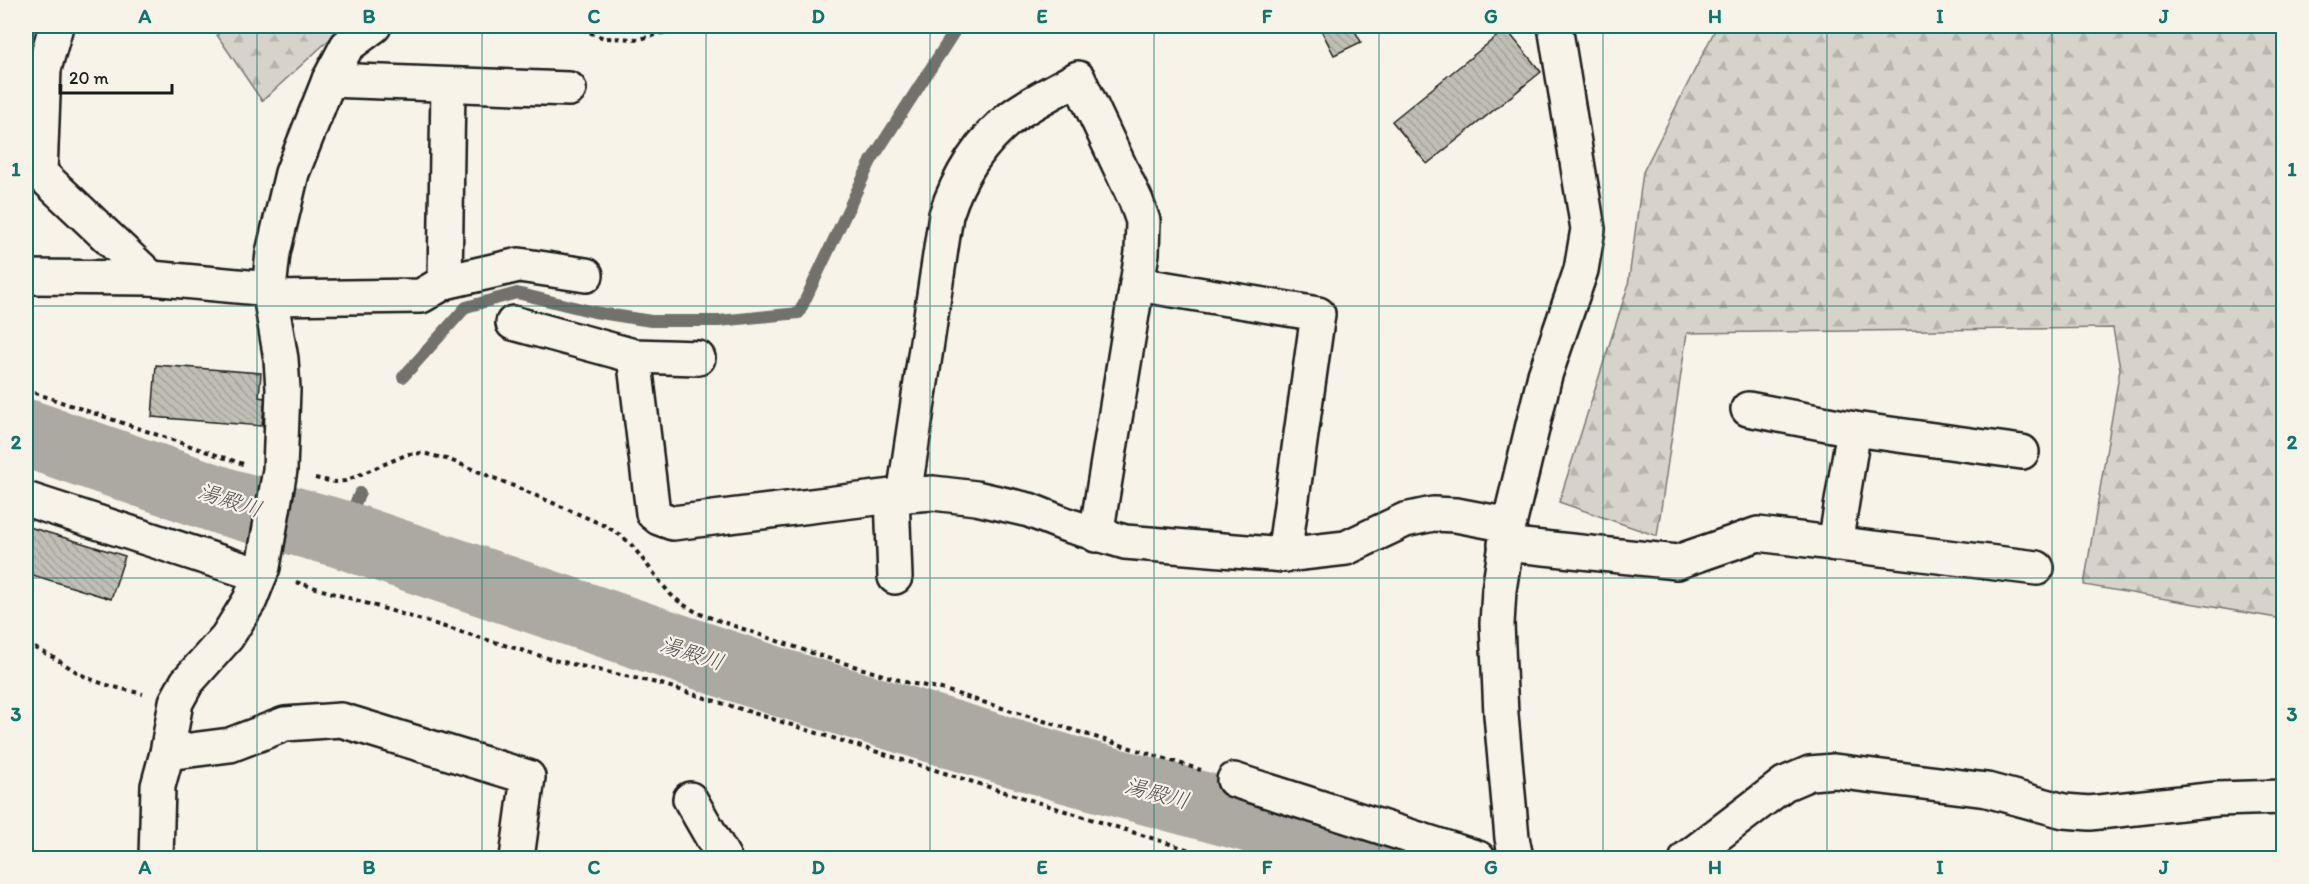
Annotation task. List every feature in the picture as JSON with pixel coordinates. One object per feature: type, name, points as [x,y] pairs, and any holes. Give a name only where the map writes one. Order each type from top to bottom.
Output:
[{"type":"street","points":[[56,26],[44,69],[40,173],[151,278]]},
{"type":"street","points":[[156,858],[158,786],[167,753],[176,702],[187,682],[227,637],[250,600],[262,571],[279,475],[282,369],[270,293],[273,252],[292,173],[329,80],[347,46],[374,26]]},
{"type":"street","points":[[1516,858],[1512,838],[1501,715],[1497,624],[1507,535],[1545,375],[1581,270],[1588,229],[1555,26]]},
{"type":"street","points":[[895,577],[898,496],[946,215],[952,197],[960,179],[978,152],[997,130],[1014,115],[1078,78],[1128,180],[1143,221],[1142,253],[1096,535]]},
{"type":"street","points":[[329,80],[569,89]]},
{"type":"street","points":[[445,282],[448,86]]},
{"type":"street","points":[[26,277],[151,278],[270,293],[421,296],[445,282],[519,265],[586,275]]},
{"type":"street","points":[[1137,284],[1318,314],[1284,555]]},
{"type":"street","points":[[513,323],[634,356],[698,358]]},
{"type":"street","points":[[634,356],[653,513],[673,523],[933,493],[976,498],[1029,510],[1096,535],[1125,542],[1284,555],[1346,548],[1405,520],[1433,514],[1456,515],[1507,535],[1677,562],[1758,534],[2037,568]]},
{"type":"street","points":[[1748,409],[1854,429],[2022,452]]},
{"type":"street","points":[[1835,544],[1854,429]]},
{"type":"street","points":[[26,499],[262,571]]},
{"type":"street","points":[[167,753],[230,745],[285,724],[341,720],[528,777],[517,858]]},
{"type":"street","points":[[1687,858],[1784,784],[1810,773],[1834,771],[1987,790],[2064,811],[2090,813],[2217,799],[2283,797]]},
{"type":"street","points":[[1234,780],[1478,858]]},
{"type":"street","points":[[690,799],[724,858]]},
{"type":"path","points":[[573,26],[604,38],[640,39],[689,26]]},
{"type":"path","points":[[26,390],[279,475],[334,482],[345,481],[408,454],[436,455],[606,526],[630,543],[670,594],[700,614],[821,657],[909,683],[938,688],[1234,780]]},
{"type":"path","points":[[262,571],[554,660],[661,684],[1215,858]]},
{"type":"path","points":[[26,645],[40,650],[83,676],[104,685],[176,702]]},
{"type":"green space","points":[[224,26],[344,26],[262,101],[217,35]]},
{"type":"green space","points":[[1717,26],[2283,26],[2283,619],[2084,585],[2120,369],[2113,328],[1687,333],[1657,536],[1559,502],[1628,286],[1643,172]]},
{"type":"building","points":[[1319,26],[1367,26],[1355,31],[1361,42],[1334,55]]},
{"type":"building","points":[[1506,29],[1541,72],[1427,164],[1392,121]]},
{"type":"building","points":[[156,365],[261,373],[259,397],[265,398],[262,426],[152,417]]},
{"type":"building","points":[[26,526],[125,556],[111,599],[26,573]]},
{"type":"waterway","points":[[403,377],[466,307],[517,293],[594,312],[651,321],[719,321],[799,313],[871,161],[958,26]]},
{"type":"waterway","name":"湯殿川","points":[[26,433],[226,502],[341,534],[782,683],[1070,770],[1251,819],[1362,858]]},
{"type":"waterway","points":[[341,534],[360,493]]}]
